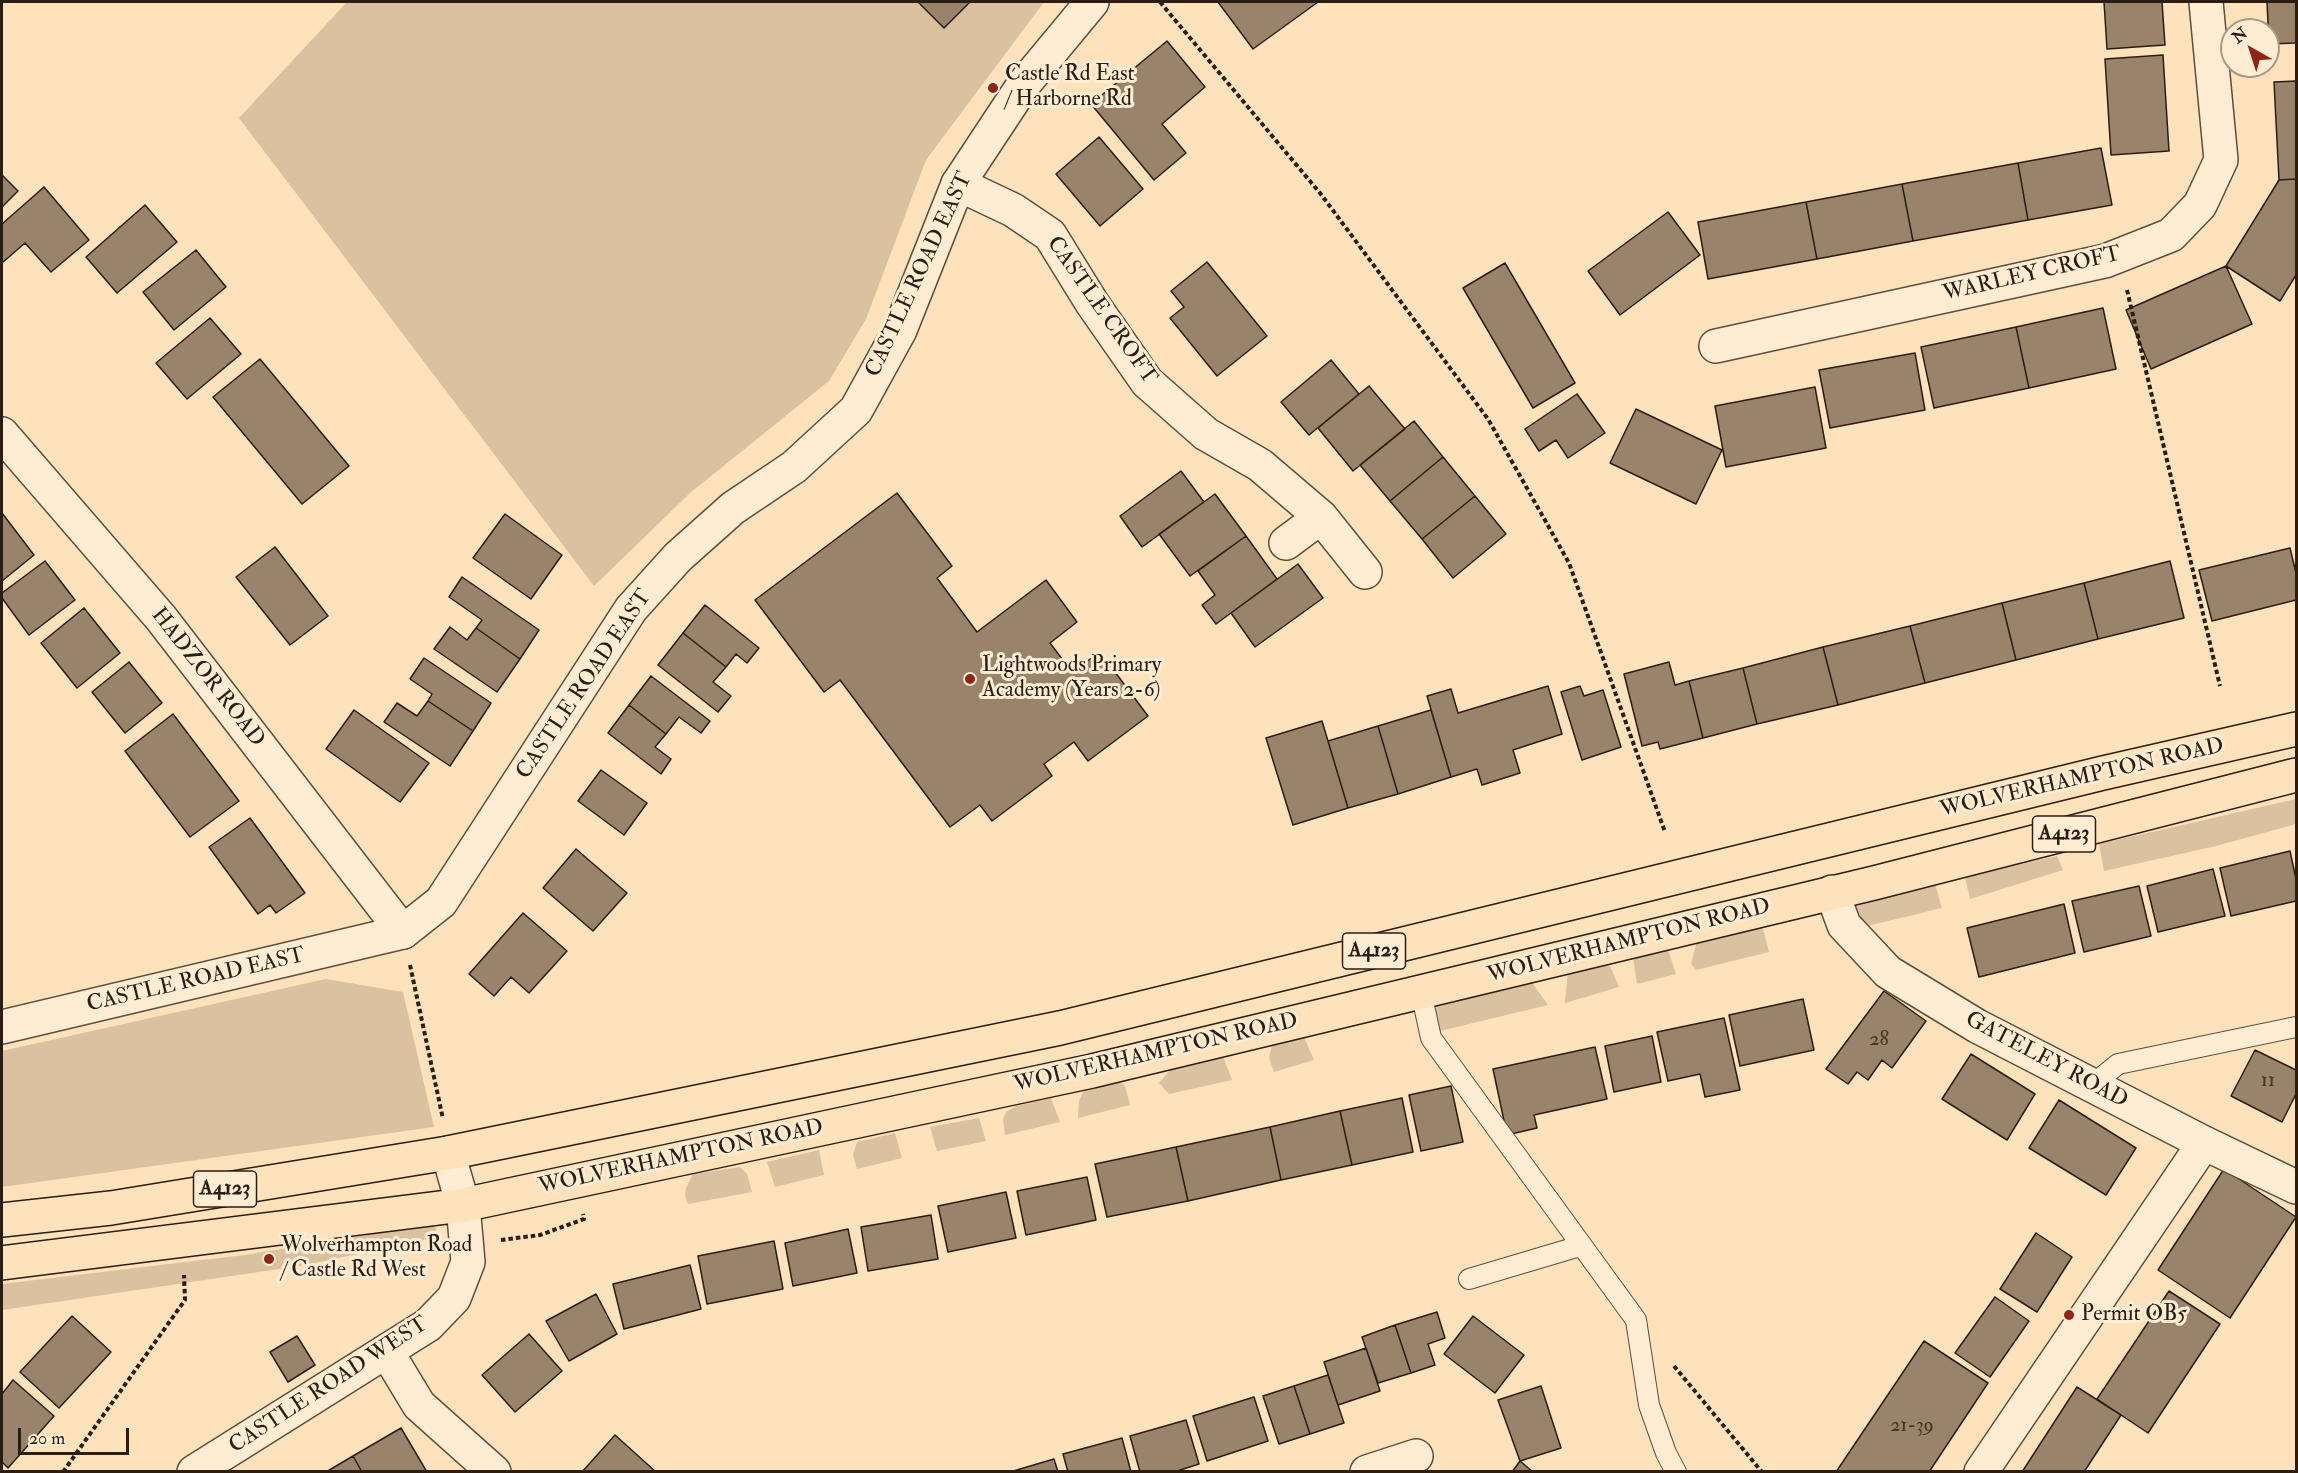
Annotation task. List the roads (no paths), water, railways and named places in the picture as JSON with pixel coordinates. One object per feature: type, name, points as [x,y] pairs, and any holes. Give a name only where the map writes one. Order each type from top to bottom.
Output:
[{"type":"highway","name":"WOLVERHAMPTON ROAD","points":[[2,1220],[111,1208],[448,1153],[1060,1028],[2103,773],[2296,729]]},
{"type":"highway","name":"WOLVERHAMPTON ROAD","points":[[2,1263],[463,1205],[1092,1071],[1832,892],[2296,775]]},
{"type":"highway","points":[[1819,842],[1832,892]]},
{"type":"street","name":"CASTLE ROAD EAST","points":[[2,1027],[403,932],[441,902],[631,609],[678,557],[733,508],[794,466],[856,410],[900,330],[958,184],[1024,84],[1092,2]]},
{"type":"street","name":"WARLEY CROFT","points":[[1716,346],[2093,263],[2119,256],[2171,235],[2200,205],[2221,160],[2206,2]]},
{"type":"street","name":"CASTLE CROFT","points":[[958,184],[1013,210],[1050,235],[1092,303],[1147,382],[1206,434],[1260,465],[1321,517],[1365,573]]},
{"type":"street","name":"HADZOR ROAD","points":[[2,434],[161,618],[403,932]]},
{"type":"street","points":[[1286,543],[1321,517]]},
{"type":"street","name":"GATELEY ROAD","points":[[1832,892],[1844,925],[1888,972],[1977,1026],[2204,1143],[2296,1187]]},
{"type":"street","points":[[1981,1472],[2204,1143]]},
{"type":"street","name":"CASTLE ROAD WEST","points":[[194,1472],[428,1325],[454,1298],[468,1262],[463,1205],[448,1153]]},
{"type":"street","points":[[387,1352],[419,1405],[494,1472]]},
{"type":"street","points":[[1367,1472],[1416,1456]]},
{"type":"lane","points":[[1421,992],[1431,1038],[1636,1320],[1649,1405],[1666,1453],[1676,1472]]},
{"type":"lane","points":[[2092,1085],[2118,1064],[2296,1027]]},
{"type":"lane","points":[[1469,1279],[1580,1246]]},
{"type":"place","name":"Castle Rd East / Harborne Rd","points":[[993,88]]},
{"type":"place","name":"Lightwoods Primary Academy (Years 2-6)","points":[[970,679]]},
{"type":"place","name":"Wolverhampton Road / Castle Rd West","points":[[269,1259]]},
{"type":"place","name":"Permit OB5","points":[[2069,1315]]}]
